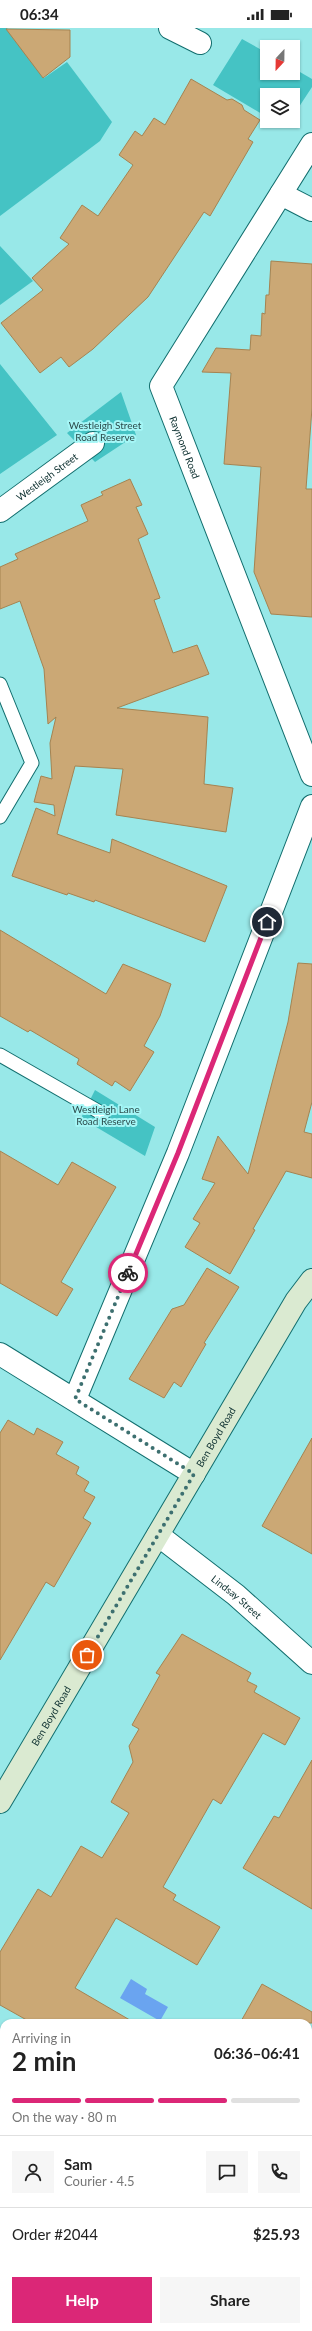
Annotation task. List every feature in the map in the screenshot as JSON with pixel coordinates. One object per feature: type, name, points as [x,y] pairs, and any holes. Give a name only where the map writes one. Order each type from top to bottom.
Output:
[{"type":"street","points":[[170,28],[200,43]]},
{"type":"street","name":"Raymond Road","points":[[312,144],[161,386],[312,775]]},
{"type":"street","points":[[281,194],[312,210]]},
{"type":"street","name":"Westleigh Street","points":[[0,511],[93,443]]},
{"type":"street","points":[[75,1399],[178,1153],[312,806]]},
{"type":"street","name":"Ben Boyd Road","points":[[0,1802],[296,1301],[312,1280]]},
{"type":"street","points":[[0,1354],[194,1474]]},
{"type":"street","name":"Lindsay Street","points":[[158,1535],[236,1595],[312,1663]]},
{"type":"lane","points":[[0,684],[32,763],[0,817]]},
{"type":"lane","points":[[0,1055],[103,1114]]},
{"type":"green space","points":[[0,28],[7,28],[44,78],[67,62],[112,122],[100,141],[0,216]]},
{"type":"green space","points":[[242,39],[260,49],[260,80],[300,80],[300,72],[312,79],[312,87],[300,105],[300,88],[260,88],[260,113],[213,85]]},
{"type":"green space","points":[[0,246],[33,281],[0,305]]},
{"type":"green space","points":[[0,364],[57,435],[0,474]]},
{"type":"green space","name":"Westleigh Street Road Reserve","points":[[121,392],[136,435],[95,462],[67,433]]},
{"type":"green space","name":"Westleigh Lane Road Reserve","points":[[95,1090],[155,1127],[145,1156],[81,1118]]},
{"type":"shaded area","points":[[131,1979],[147,1989],[145,1994],[168,2007],[161,2019],[157,2019],[120,1998]]},
{"type":"building","points":[[6,29],[70,30],[70,57],[43,78]]},
{"type":"building","points":[[191,79],[227,100],[232,99],[242,105],[244,110],[260,120],[248,139],[253,142],[210,216],[204,212],[148,297],[93,349],[69,367],[61,357],[40,373],[1,323],[43,290],[32,278],[69,244],[60,238],[82,205],[98,216],[133,165],[119,155],[135,131],[142,136],[154,118],[165,125]]},
{"type":"building","points":[[271,261],[312,264],[312,408],[306,489],[312,489],[312,617],[271,614],[254,572],[261,467],[224,464],[231,373],[202,372],[216,348],[250,350],[251,335],[261,336],[262,313],[265,314],[266,295],[269,295]]},
{"type":"building","points":[[130,479],[142,505],[136,507],[148,534],[138,539],[160,598],[154,600],[173,653],[197,645],[209,674],[117,708],[208,717],[204,784],[233,788],[226,832],[116,815],[123,769],[75,766],[57,834],[110,853],[112,839],[227,886],[205,942],[95,900],[94,902],[68,893],[67,895],[12,876],[36,808],[55,816],[54,805],[34,802],[41,776],[52,779],[50,743],[56,717],[48,724],[44,669],[20,601],[0,609],[0,567],[18,559],[15,554],[88,521],[81,505],[103,495],[101,492]]},
{"type":"building","points":[[0,930],[106,994],[123,964],[171,984],[160,1016],[144,1046],[154,1052],[130,1091],[115,1081],[112,1086],[77,1064],[79,1059],[30,1030],[28,1032],[0,1016]]},
{"type":"building","points":[[298,963],[312,964],[312,1102],[304,1132],[312,1134],[312,1178],[286,1171],[253,1229],[255,1230],[230,1274],[185,1247],[200,1223],[193,1219],[215,1183],[202,1179],[218,1136],[248,1174],[288,1022]]},
{"type":"building","points":[[0,1151],[58,1185],[72,1162],[116,1187],[61,1282],[73,1289],[57,1316],[0,1283]]},
{"type":"building","points":[[207,1268],[239,1287],[204,1343],[206,1344],[181,1387],[174,1382],[164,1398],[129,1379],[172,1309],[184,1305]]},
{"type":"building","points":[[8,1420],[34,1435],[37,1428],[63,1442],[56,1454],[79,1467],[76,1474],[89,1482],[84,1491],[95,1497],[83,1518],[91,1523],[54,1587],[46,1582],[0,1660],[0,1433]]},
{"type":"building","points":[[312,1438],[312,1554],[262,1526]]},
{"type":"building","points":[[182,1634],[251,1673],[247,1681],[257,1686],[254,1692],[300,1718],[285,1745],[263,1733],[221,1804],[213,1799],[163,1887],[176,1895],[173,1900],[220,1927],[197,1965],[116,1918],[75,1988],[128,2019],[25,2019],[0,2005],[0,1952],[38,1889],[51,1897],[81,1846],[102,1858],[129,1813],[111,1802],[133,1762],[129,1746],[139,1729],[132,1725],[160,1675],[156,1673]]},
{"type":"building","points":[[312,1760],[312,1909],[243,1868],[274,1816],[279,1818]]},
{"type":"building","points":[[262,1984],[312,2012],[312,2019],[242,2019]]},
{"type":"way so far","points":[[87,1655],[194,1474],[75,1399],[128,1273]]},
{"type":"route","points":[[128,1273],[178,1153],[267,922]]}]
